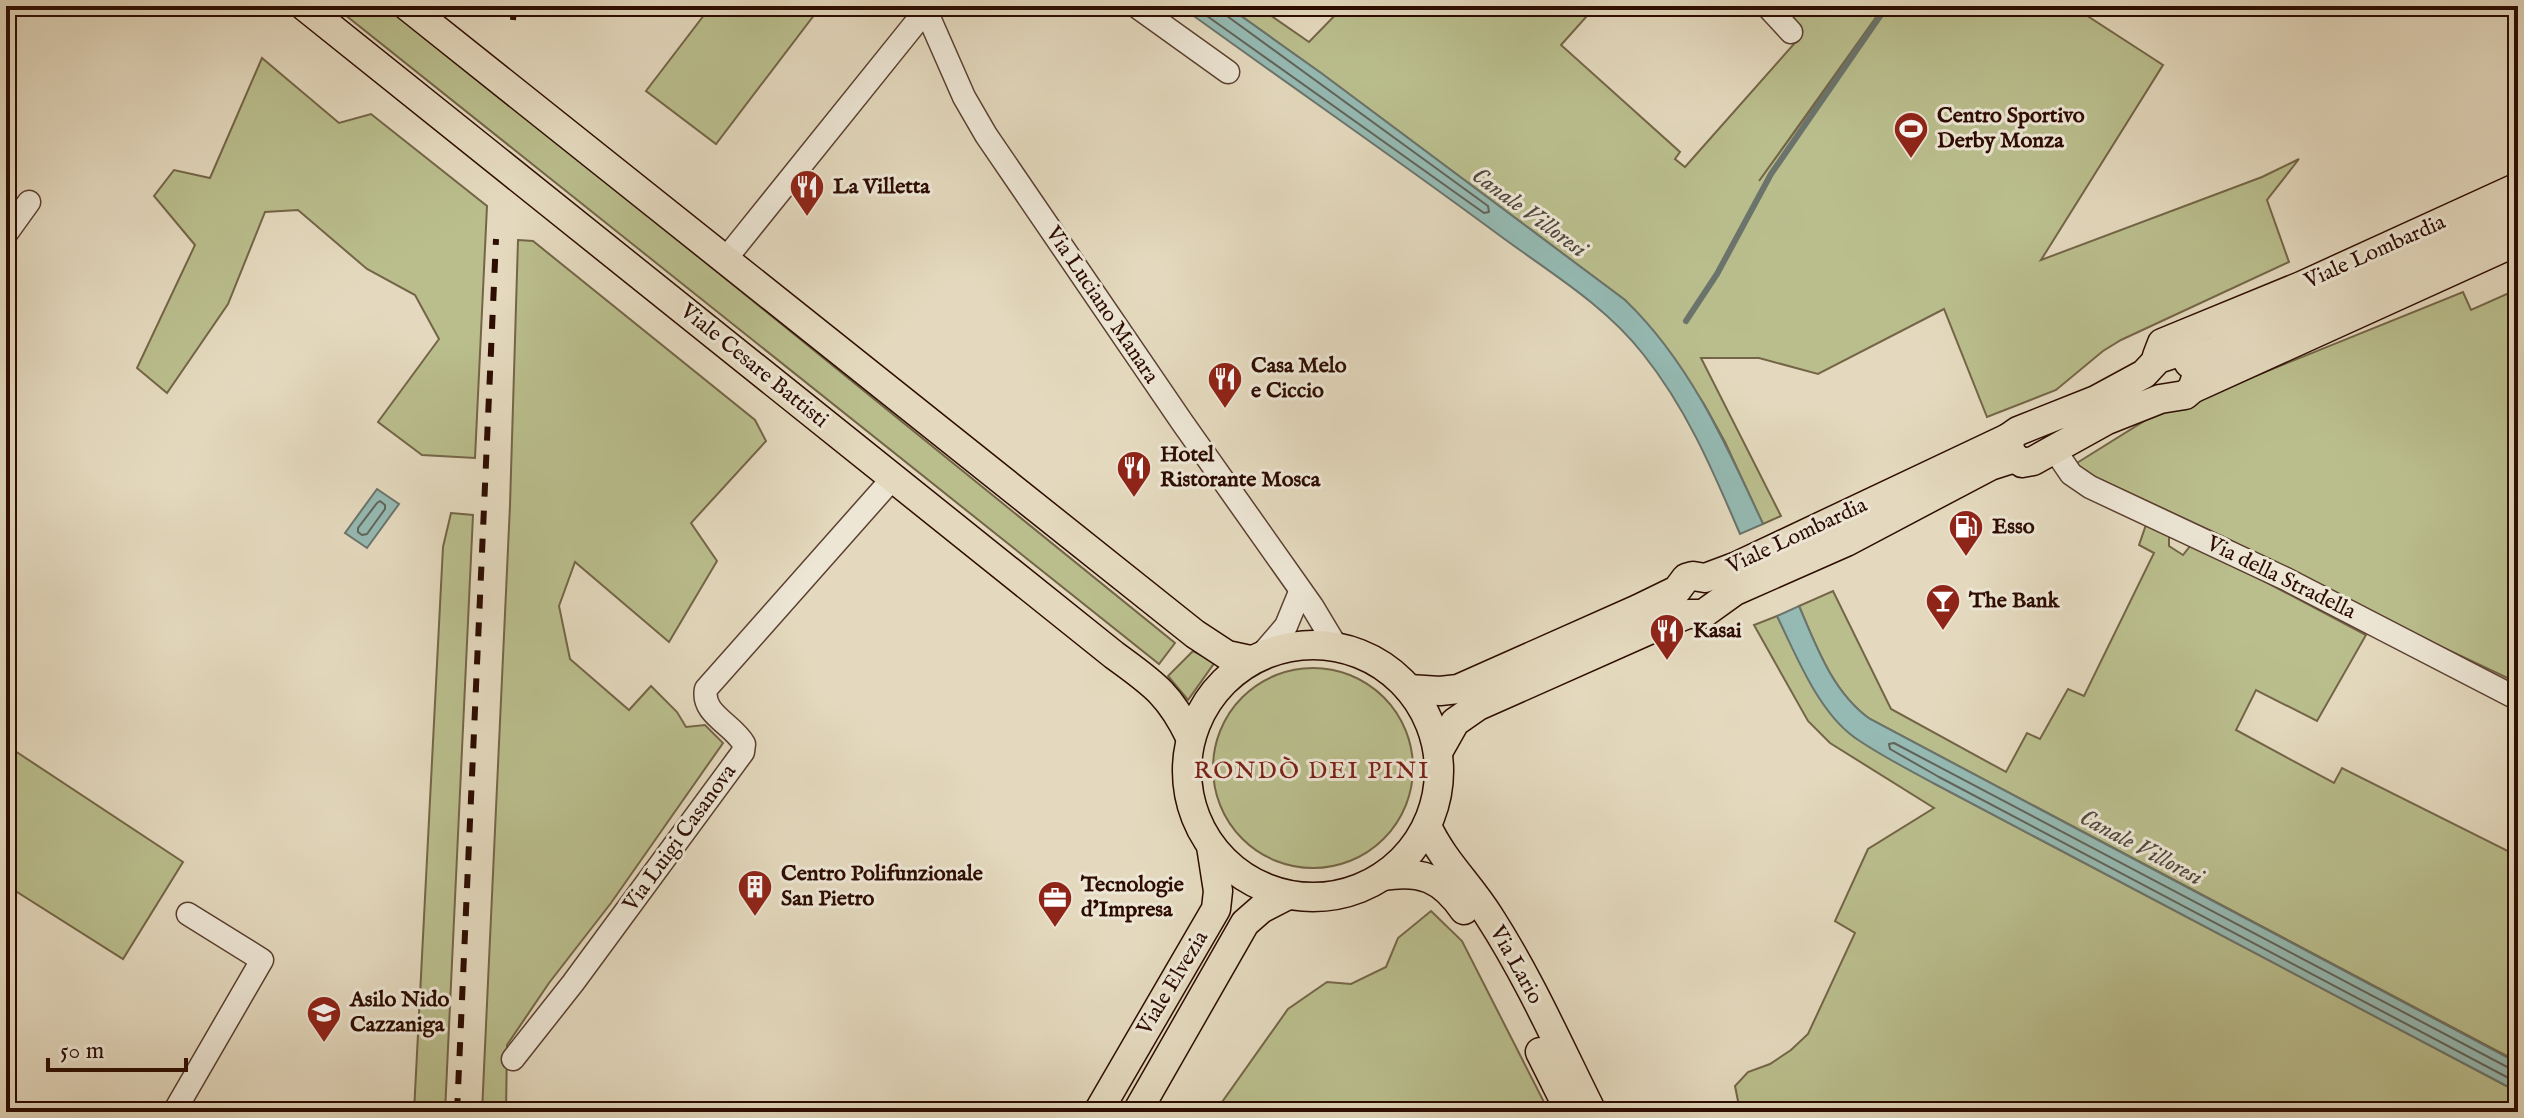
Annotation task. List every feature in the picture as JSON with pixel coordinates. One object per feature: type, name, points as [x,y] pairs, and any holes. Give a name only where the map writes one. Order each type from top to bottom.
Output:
[{"type":"highway","points":[[2192,375],[2214,355],[2518,214]]},
{"type":"main road","name":"Viale Cesare Battisti","points":[[304,6],[1157,687],[1176,708],[1190,737]]},
{"type":"main road","points":[[407,6],[1195,634],[1227,655],[1256,657]]},
{"type":"main road","name":"Viale Lombardia","points":[[2154,364],[2162,343],[2301,286],[2518,187]]},
{"type":"main road","name":"Viale Lombardia","points":[[2192,375],[2518,241]]},
{"type":"main road","name":"Viale Lombardia","points":[[1438,752],[1455,722],[1464,713],[1649,630],[1688,614],[1703,614],[1735,591],[1846,542],[1990,466],[2012,448],[2030,424],[2096,400],[2144,374],[2167,354],[2185,356],[2192,375],[2185,395],[2160,399],[2107,420],[2033,461],[2022,463],[2012,448]]},
{"type":"main road","name":"Viale Lombardia","points":[[1409,689],[1458,689],[1638,609],[1677,590],[1686,578],[1705,578],[1726,571],[2012,448]]},
{"type":"main road","points":[[1299,644],[1336,646],[1363,655],[1388,669],[1409,689],[1428,718],[1438,752],[1437,796],[1427,826],[1408,854],[1383,876],[1337,895],[1288,895],[1245,877],[1211,846],[1196,819],[1187,789],[1186,763],[1190,737],[1203,707],[1223,680],[1256,657],[1299,644]]},
{"type":"main road","name":"Via Lario","points":[[1427,826],[1438,848],[1488,913],[1592,1112]]},
{"type":"main road","name":"Viale Elvezia","points":[[1098,1112],[1216,909],[1218,891],[1211,846]]},
{"type":"main road","name":"Via Lario","points":[[1383,876],[1409,874],[1429,878],[1457,899],[1485,942],[1570,1112]]},
{"type":"main road","name":"Viale Elvezia","points":[[1137,1112],[1245,923],[1261,909],[1288,895]]},
{"type":"street","points":[[1136,6],[1228,72]]},
{"type":"street","points":[[1767,6],[1791,32]]},
{"type":"street","points":[[724,261],[925,8]]},
{"type":"street","name":"Via Luciano Manara","points":[[925,8],[964,97],[986,135],[1312,606],[1336,646]]},
{"type":"street","points":[[6,234],[29,202]]},
{"type":"street","name":"Via della Stradella","points":[[2054,449],[2071,474],[2090,487],[2286,579],[2518,699]]},
{"type":"street","name":"Via Luigi Casanova","points":[[513,1059],[573,983],[743,752],[744,744],[740,737],[706,706],[706,689],[893,478]]},
{"type":"street","points":[[1256,657],[1286,626],[1300,592]]},
{"type":"street","points":[[174,1112],[262,960],[188,914]]},
{"type":"green space","points":[[334,6],[389,6],[1175,643],[1159,664]]},
{"type":"green space","points":[[711,6],[821,6],[716,144],[646,91]]},
{"type":"green space","points":[[1227,6],[1257,6],[1309,42],[1344,6],[1578,6],[1576,9],[1587,16],[1561,45],[1680,152],[1675,159],[1685,167],[1801,36],[1775,6],[1884,6],[1759,181],[1886,6],[2072,6],[2163,65],[2041,260],[2262,177],[2299,159],[2267,200],[2289,262],[2121,340],[2056,390],[1987,417],[1944,309],[1818,374],[1759,358],[1701,358],[1781,516],[1763,524],[1704,404],[1625,300]]},
{"type":"green space","points":[[262,58],[339,123],[371,114],[487,206],[475,458],[422,455],[378,422],[439,339],[415,295],[367,269],[298,210],[265,212],[228,304],[167,393],[137,368],[195,245],[154,196],[174,170],[210,178]]},
{"type":"green space","points":[[518,240],[533,241],[755,420],[766,441],[691,523],[717,561],[669,642],[575,562],[559,606],[570,659],[629,710],[651,686],[677,712],[686,727],[705,725],[723,743],[507,1045],[506,1112],[482,1112],[510,505]]},
{"type":"green space","points":[[2518,289],[2518,683],[2224,537],[2072,466],[2146,420],[2463,292],[2471,310]]},
{"type":"green space","points":[[451,513],[473,515],[445,1112],[414,1112],[443,547]]},
{"type":"green space","points":[[2147,522],[2169,533],[2169,546],[2183,555],[2191,545],[2366,635],[2317,721],[2256,690],[2236,730],[2334,783],[2342,768],[2518,856],[2518,1062],[1870,719],[1836,682],[1799,606],[1833,591],[1891,709],[2006,772],[2027,733],[2040,739],[2068,689],[2084,696],[2154,553],[2139,545]]},
{"type":"green space","points":[[1777,616],[1812,685],[1854,737],[1935,784],[2518,1092],[2518,1112],[1747,1112],[1739,1106],[1735,1086],[1748,1072],[1770,1064],[1808,1034],[1855,933],[1835,921],[1868,849],[1934,808],[1830,743],[1808,721],[1754,625]]},
{"type":"green space","points":[[1193,651],[1215,662],[1188,700],[1168,676]]},
{"type":"green space","points":[[1313,668],[1351,675],[1384,697],[1406,730],[1413,768],[1406,806],[1384,839],[1351,861],[1313,868],[1275,861],[1242,839],[1220,806],[1213,768],[1220,730],[1242,697],[1275,675]]},
{"type":"green space","points":[[6,745],[183,862],[123,959],[6,885]]},
{"type":"green space","points":[[1431,911],[1462,941],[1549,1112],[1215,1112],[1288,1009],[1327,982],[1351,984],[1386,967],[1398,938]]},
{"type":"water","points":[[1180,6],[1227,6],[1625,300],[1648,324],[1687,377],[1720,434],[1763,524],[1740,534],[1709,464],[1673,396],[1643,354],[1612,320],[1557,276]]},
{"type":"water","points":[[377,489],[399,504],[367,548],[345,533]]},
{"type":"water","points":[[1799,606],[1836,682],[1870,719],[2518,1063],[2518,1092],[1864,744],[1829,713],[1800,665],[1777,616]]},
{"type":"waterway","points":[[1686,321],[1717,274],[1771,174],[1887,6]]},
{"type":"railway","points":[[513,20],[514,6]]},
{"type":"railway","points":[[457,1112],[496,239]]},
{"type":"place","name":"Centro Sportivo Derby Monza","points":[[1911,160]]},
{"type":"place","name":"La Villetta","points":[[807,218]]},
{"type":"place","name":"Casa Melo e Ciccio","points":[[1225,410]]},
{"type":"place","name":"Hotel Ristorante Mosca","points":[[1134,499]]},
{"type":"place","name":"Esso","points":[[1966,558]]},
{"type":"place","name":"The Bank","points":[[1943,632]]},
{"type":"place","name":"Kasai","points":[[1667,662]]},
{"type":"place","name":"Centro Polifunzionale San Pietro","points":[[755,918]]},
{"type":"place","name":"Tecnologie d'Impresa","points":[[1055,929]]},
{"type":"place","name":"Asilo Nido Cazzaniga","points":[[324,1044]]},
{"type":"district","name":"RONDÒ DEI PINI","points":[[1312,771]]},
{"type":"water label","name":"Canale Villoresi","points":[[1529,213]]},
{"type":"water label","name":"Canale Villoresi","points":[[2141,848]]}]
